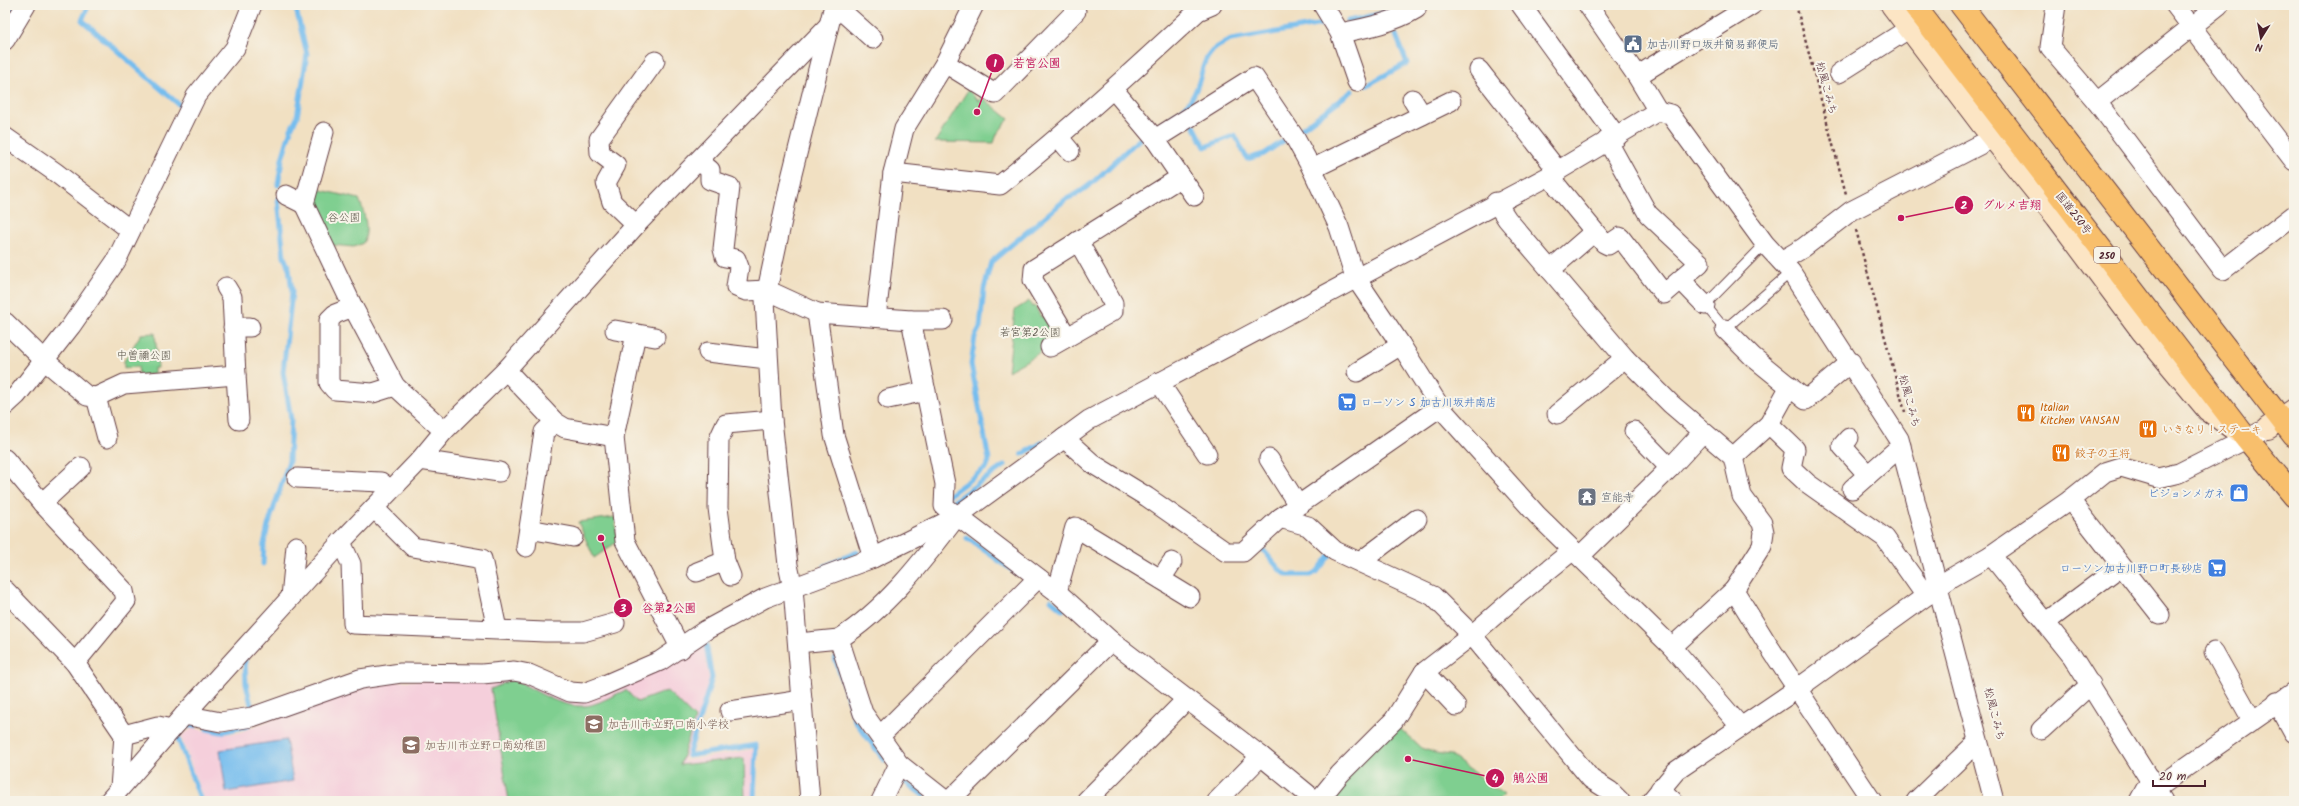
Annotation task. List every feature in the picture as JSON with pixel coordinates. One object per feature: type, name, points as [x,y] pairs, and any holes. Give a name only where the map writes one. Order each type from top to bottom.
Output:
[{"type":"highway","points":[[1961,5],[2284,423]]},
{"type":"highway","name":"国道250号","points":[[1915,15],[2247,439],[2294,496]]},
{"type":"street","points":[[5,40],[26,5]]},
{"type":"street","points":[[5,406],[17,395],[71,326],[116,261],[196,96],[234,48],[252,5]]},
{"type":"street","points":[[810,801],[793,588],[788,565],[772,420],[767,358],[765,300],[827,27],[834,5],[873,39]]},
{"type":"street","points":[[1323,5],[1340,33],[1357,82]]},
{"type":"street","points":[[1340,33],[1391,21],[1416,9],[1415,5]]},
{"type":"street","points":[[1479,70],[1604,244],[1608,245],[1620,236],[1664,294],[1700,263],[1648,214],[1612,138],[1521,5]]},
{"type":"street","points":[[1588,5],[1638,76],[1658,112]]},
{"type":"street","points":[[1638,76],[1752,5]]},
{"type":"street","points":[[1892,5],[1915,15],[1993,138],[2057,217],[2142,331],[2208,410],[2247,439]]},
{"type":"street","points":[[2056,5],[2050,47],[2097,102],[2223,270],[2294,215]]},
{"type":"street","points":[[2175,5],[2294,162]]},
{"type":"street","points":[[2097,102],[2219,5]]},
{"type":"street","points":[[945,63],[995,94],[1075,7]]},
{"type":"street","points":[[893,173],[1000,185],[1064,145],[1114,90],[1203,7]]},
{"type":"street","points":[[876,317],[893,173],[904,129],[945,63],[968,8]]},
{"type":"street","points":[[1840,73],[1864,64],[1915,15]]},
{"type":"street","points":[[115,794],[184,715],[341,542],[420,460],[444,431],[506,370],[636,225],[827,27]]},
{"type":"street","points":[[636,225],[612,202],[606,184],[616,165],[600,153],[599,139],[655,61]]},
{"type":"street","points":[[1155,139],[1254,77],[1295,138],[1312,169],[1339,227],[1355,277],[1401,345],[1440,407],[1537,515],[1672,647],[1740,726]]},
{"type":"street","points":[[1114,90],[1155,139],[1194,196]]},
{"type":"street","points":[[1412,99],[1422,115]]},
{"type":"street","points":[[1312,169],[1451,101]]},
{"type":"street","points":[[184,715],[221,722],[256,716],[360,679],[401,673],[482,674],[514,671],[529,674],[570,692],[584,693],[644,669],[681,649],[706,630],[765,598],[873,558],[956,517],[1089,420],[1496,202],[1554,173],[1658,112],[1670,114],[1765,244],[1786,266],[1851,362],[1899,439],[1932,592],[1978,741],[1994,801]]},
{"type":"street","points":[[304,204],[324,132]]},
{"type":"street","points":[[1786,266],[1802,248],[1851,211],[1993,138]]},
{"type":"street","points":[[8,145],[55,172],[130,230]]},
{"type":"street","points":[[699,160],[710,170],[710,180],[730,187],[722,249],[725,257],[736,259],[739,267],[736,287],[746,291],[767,290],[817,313],[911,320],[943,320]]},
{"type":"street","points":[[1067,337],[1033,280],[1034,269],[1180,177]]},
{"type":"street","points":[[286,195],[304,204],[353,308],[395,386],[444,431]]},
{"type":"street","points":[[1496,202],[1507,219],[1625,358],[1703,432],[1733,457],[1742,496],[1762,523],[1764,532],[1762,546],[1734,590],[1672,647]]},
{"type":"street","points":[[1550,270],[1594,232]]},
{"type":"street","points":[[1050,347],[1113,311],[1114,303],[1078,241]]},
{"type":"street","points":[[1681,280],[1705,305]]},
{"type":"street","points":[[226,287],[232,297],[241,327],[236,375],[239,420]]},
{"type":"street","points":[[353,308],[335,314],[328,320],[328,383],[335,390],[373,393],[395,386]]},
{"type":"street","points":[[817,313],[834,435],[873,558]]},
{"type":"street","points":[[911,320],[945,484],[944,506],[956,517],[1057,592],[1111,641],[1186,700],[1262,756],[1317,801],[1340,774],[1394,720],[1424,672],[1472,635],[1520,593],[1577,553],[1670,468],[1703,432]]},
{"type":"street","points":[[5,322],[44,360],[88,396],[96,397],[124,384],[236,375]]},
{"type":"street","points":[[1724,329],[1753,357],[1806,400],[1851,362]]},
{"type":"street","points":[[615,330],[655,337]]},
{"type":"street","points":[[636,334],[614,436],[625,541],[681,649]]},
{"type":"street","points":[[1357,372],[1401,345]]},
{"type":"street","points":[[708,352],[767,358]]},
{"type":"street","points":[[1557,414],[1625,358]]},
{"type":"street","points":[[506,370],[555,422],[565,428],[614,436]]},
{"type":"street","points":[[1159,382],[1208,454]]},
{"type":"street","points":[[1733,457],[1769,424],[1790,386]]},
{"type":"street","points":[[888,399],[926,391]]},
{"type":"street","points":[[96,397],[107,438]]},
{"type":"street","points":[[1064,438],[1093,464],[1147,497],[1226,552],[1243,552],[1280,518],[1440,407]]},
{"type":"street","points":[[697,572],[728,568],[718,508],[719,439],[726,424],[772,420]]},
{"type":"street","points":[[555,422],[544,432],[528,538],[573,537]]},
{"type":"street","points":[[1661,797],[1676,771],[1796,689],[1932,592],[1990,555],[2070,500],[2105,472],[2121,467],[2158,478],[2193,466],[2247,439],[2284,423]]},
{"type":"street","points":[[1769,424],[1795,449],[1791,468],[1807,483],[1885,538],[1932,592]]},
{"type":"street","points":[[1634,430],[1670,468]]},
{"type":"street","points":[[1849,438],[1842,446],[1868,474]]},
{"type":"street","points":[[1852,489],[1901,446]]},
{"type":"street","points":[[5,459],[42,503],[124,591],[126,601],[75,663]]},
{"type":"street","points":[[1269,459],[1298,505]]},
{"type":"street","points":[[420,460],[499,472]]},
{"type":"street","points":[[42,503],[81,467]]},
{"type":"street","points":[[297,478],[381,482],[390,490]]},
{"type":"street","points":[[2070,500],[2160,615]]},
{"type":"street","points":[[374,508],[413,547],[482,559],[497,629]]},
{"type":"street","points":[[798,642],[839,639],[862,624],[927,556],[956,517]]},
{"type":"street","points":[[1280,518],[1308,526],[1335,551],[1433,596],[1472,635],[1590,778],[1610,791],[1620,801]]},
{"type":"street","points":[[1360,562],[1417,519]]},
{"type":"street","points":[[1057,592],[1075,527],[1190,596]]},
{"type":"street","points":[[341,542],[351,564],[353,624],[545,632],[583,632],[615,623]]},
{"type":"street","points":[[291,597],[296,546]]},
{"type":"street","points":[[1990,555],[2046,622],[2091,684],[2157,790]]},
{"type":"street","points":[[1162,580],[1172,562]]},
{"type":"street","points":[[2046,622],[2121,566]]},
{"type":"street","points":[[880,736],[1038,578]]},
{"type":"street","points":[[5,590],[75,663],[124,735],[115,794]]},
{"type":"street","points":[[1734,590],[1796,689],[1872,801]]},
{"type":"street","points":[[839,639],[863,713],[899,764],[946,801]]},
{"type":"street","points":[[950,801],[1111,641]]},
{"type":"street","points":[[2214,652],[2252,720]]},
{"type":"street","points":[[1424,672],[1456,706]]},
{"type":"street","points":[[2041,730],[2091,684]]},
{"type":"street","points":[[2138,801],[2157,790],[2277,702],[2294,692]]},
{"type":"street","points":[[730,711],[802,700]]},
{"type":"street","points":[[1086,801],[1186,700]]},
{"type":"street","points":[[2277,702],[2294,733]]},
{"type":"street","points":[[124,735],[158,726],[172,729]]},
{"type":"street","points":[[1916,801],[1978,741]]},
{"type":"street","points":[[1217,801],[1262,756]]},
{"type":"street","points":[[881,801],[899,764]]},
{"type":"lane","points":[[1765,244],[1705,305],[1724,329],[1786,266]]},
{"type":"path","name":"松風こみち","points":[[1796,5],[1905,414]]},
{"type":"shaded area","points":[[703,643],[709,679],[684,761],[755,749],[753,801],[204,801],[181,736],[193,728],[222,734],[238,733],[318,701],[376,682],[521,677],[558,694]]},
{"type":"green space","points":[[968,90],[979,101],[982,97],[1009,119],[997,134],[994,143],[935,142]]},
{"type":"green space","name":"谷公園","points":[[317,189],[359,199],[363,209],[366,227],[363,243],[354,247],[330,245],[322,222],[312,209]]},
{"type":"green space","name":"若宮第2公園","points":[[1029,301],[1032,307],[1035,306],[1041,317],[1046,315],[1050,326],[1051,335],[1048,343],[1035,356],[1008,371],[1015,310]]},
{"type":"green space","name":"中曽禰公園","points":[[155,333],[158,368],[154,368],[154,374],[139,375],[138,367],[124,368],[124,361],[141,334]]},
{"type":"green space","points":[[615,517],[617,542],[594,558],[578,522]]},
{"type":"green space","name":"加古川市立野口南小学校","points":[[515,680],[561,703],[581,706],[595,704],[626,690],[637,702],[667,691],[695,718],[680,765],[744,758],[745,801],[509,801],[491,689]]},
{"type":"green space","points":[[1395,724],[1421,748],[1435,753],[1450,755],[1504,795],[1498,801],[1333,801],[1330,790]]},
{"type":"water","points":[[286,740],[293,781],[226,792],[220,750]]},
{"type":"waterway","points":[[7,19],[13,5]]},
{"type":"waterway","points":[[89,5],[82,20],[184,109]]},
{"type":"waterway","points":[[278,185],[282,159],[291,129],[297,117],[307,54],[295,5]]},
{"type":"waterway","points":[[1348,21],[1380,14],[1401,5]]},
{"type":"waterway","points":[[1161,124],[1181,111],[1190,101],[1196,91],[1206,59],[1211,52],[1219,46],[1231,40],[1323,24]]},
{"type":"waterway","points":[[1367,85],[1407,63],[1396,35]]},
{"type":"waterway","points":[[1301,129],[1352,91]]},
{"type":"waterway","points":[[1193,124],[1205,147],[1235,135],[1247,159],[1264,154],[1286,139]]},
{"type":"waterway","points":[[949,495],[987,467],[989,460],[971,364],[975,337],[980,327],[984,289],[991,262],[1066,199],[1087,187],[1124,152],[1144,136]]},
{"type":"waterway","points":[[263,564],[264,544],[268,526],[289,461],[291,419],[283,372],[292,292],[289,268],[284,257],[278,199]]},
{"type":"waterway","points":[[1022,454],[1047,440]]},
{"type":"waterway","points":[[949,504],[1005,465]]},
{"type":"waterway","points":[[967,538],[1016,573]]},
{"type":"waterway","points":[[1260,546],[1279,569],[1287,575],[1310,575],[1317,572],[1330,555]]},
{"type":"waterway","points":[[825,566],[857,552]]},
{"type":"waterway","points":[[1051,600],[1063,610]]},
{"type":"waterway","points":[[705,639],[712,678],[688,756],[756,745],[754,801]]},
{"type":"waterway","points":[[835,658],[855,721],[884,760]]},
{"type":"waterway","points":[[245,660],[246,684],[253,713]]},
{"type":"waterway","points":[[195,726],[185,726],[177,736],[201,801]]},
{"type":"waterway","points":[[207,729],[221,732],[248,726]]},
{"type":"waterway","points":[[905,782],[924,796]]},
{"type":"place","name":"加古川野口坂井簡易郵便局","points":[[1633,44]]},
{"type":"place","name":"若宮公園","points":[[977,112]]},
{"type":"place","name":"グルメ吉翔","points":[[1901,218]]},
{"type":"place","name":"ローソン S 加古川坂井南店","points":[[1347,402]]},
{"type":"place","name":"Italian Kitchen VANSAN","points":[[2026,413]]},
{"type":"place","name":"いきなり！ステーキ","points":[[2148,429]]},
{"type":"place","name":"餃子の王将","points":[[2061,453]]},
{"type":"place","name":"ビジョンメガネ","points":[[2239,493]]},
{"type":"place","name":"宣能寺","points":[[1587,497]]},
{"type":"place","name":"谷第2公園","points":[[601,538]]},
{"type":"place","name":"ローソン加古川野口町長砂店","points":[[2217,568]]},
{"type":"place","name":"加古川市立野口南小学校","points":[[594,724]]},
{"type":"place","name":"加古川市立野口南幼稚園","points":[[411,745]]},
{"type":"place","name":"鵤公園","points":[[1408,759]]}]
